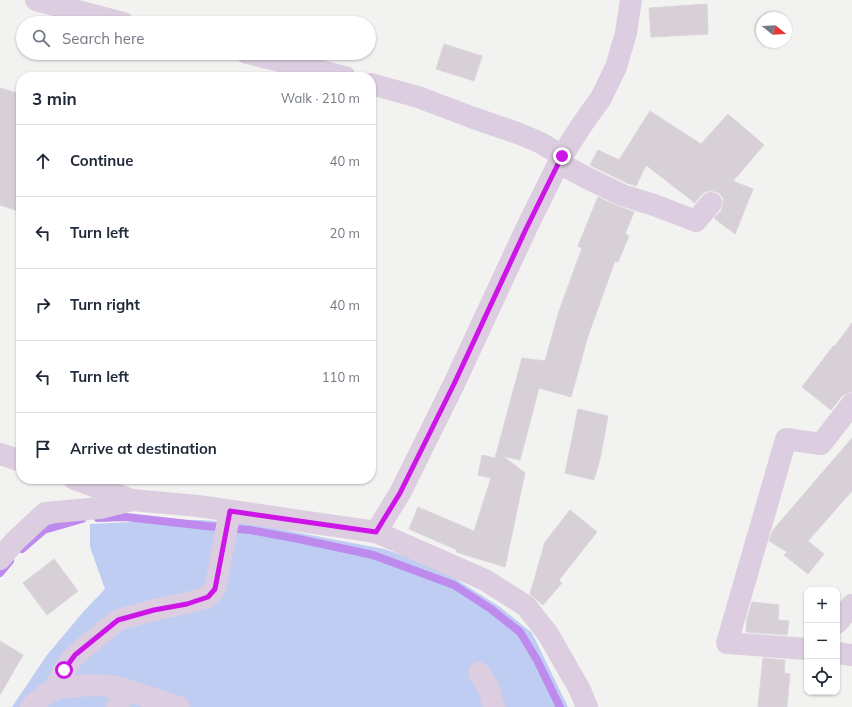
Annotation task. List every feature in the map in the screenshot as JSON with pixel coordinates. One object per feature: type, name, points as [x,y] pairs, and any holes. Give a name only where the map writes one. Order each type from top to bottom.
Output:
[{"type":"street","points":[[36,0],[97,16]]},
{"type":"street","points":[[376,532],[400,493],[560,159],[601,98],[616,67],[626,33],[631,0]]},
{"type":"street","points":[[276,60],[325,72]]},
{"type":"street","points":[[376,85],[418,97],[520,134],[541,143],[586,178],[622,195],[696,221],[711,203]]},
{"type":"street","points":[[804,649],[727,643],[786,439],[821,444],[852,404]]},
{"type":"street","points":[[0,454],[16,459]]},
{"type":"street","points":[[88,484],[132,500],[198,506],[376,532],[485,580],[526,606],[548,634],[580,690],[587,707]]},
{"type":"street","points":[[0,559],[15,540],[46,514],[100,508],[132,500]]},
{"type":"street","points":[[48,696],[75,655],[118,620],[154,610],[187,604],[208,597],[215,589],[230,511]]},
{"type":"street","points":[[840,619],[852,605]]},
{"type":"street","points":[[840,653],[852,655]]},
{"type":"street","points":[[478,673],[488,687],[494,707]]},
{"type":"street","points":[[31,707],[59,688],[96,685],[117,686],[121,698],[179,707]]},
{"type":"shaded area","points":[[199,520],[248,523],[384,549],[438,568],[500,607],[532,633],[568,707],[12,707],[47,655],[84,611],[105,589],[90,547],[90,524]]},
{"type":"building","points":[[707,4],[708,34],[651,37],[649,8]]},
{"type":"building","points":[[444,44],[482,56],[474,81],[436,69]]},
{"type":"building","points":[[0,88],[16,93],[16,210],[0,205]]},
{"type":"building","points":[[650,111],[701,144],[728,114],[764,145],[733,181],[753,189],[735,234],[714,218],[721,211],[723,205],[723,198],[719,193],[706,191],[695,203],[646,165],[636,186],[590,165],[598,150],[619,160]]},
{"type":"building","points":[[598,197],[634,212],[625,234],[629,236],[618,262],[615,261],[588,336],[571,397],[539,388],[520,460],[503,456],[525,473],[505,567],[456,552],[457,550],[409,529],[418,507],[474,531],[491,478],[478,475],[482,455],[495,458],[522,358],[545,361],[559,311],[582,248],[578,246]]},
{"type":"building","points":[[852,323],[852,392],[842,396],[831,410],[802,387]]},
{"type":"building","points":[[578,409],[608,416],[600,459],[594,480],[565,473]]},
{"type":"building","points":[[852,438],[852,491],[808,541],[824,554],[808,574],[784,555],[787,552],[769,541],[773,530]]},
{"type":"building","points":[[570,510],[597,532],[559,580],[562,583],[543,605],[530,594],[545,542]]},
{"type":"building","points":[[54,559],[78,591],[47,615],[23,583]]},
{"type":"building","points":[[752,602],[779,605],[778,620],[789,621],[787,635],[746,632],[747,619]]},
{"type":"building","points":[[0,641],[23,655],[0,695]]},
{"type":"building","points":[[763,658],[785,660],[784,673],[790,674],[787,707],[758,707]]},
{"type":"waterway","points":[[98,518],[126,517],[250,530],[299,539],[373,555],[454,585],[491,609],[520,632],[537,660],[560,707]]},
{"type":"waterway","points":[[22,549],[44,530],[82,519]]},
{"type":"waterway","points":[[0,573],[10,561]]},
{"type":"route","points":[[64,670],[75,655],[118,620],[154,610],[187,604],[208,597],[215,589],[230,511],[376,532],[400,493],[454,384],[526,229],[562,156]]}]
